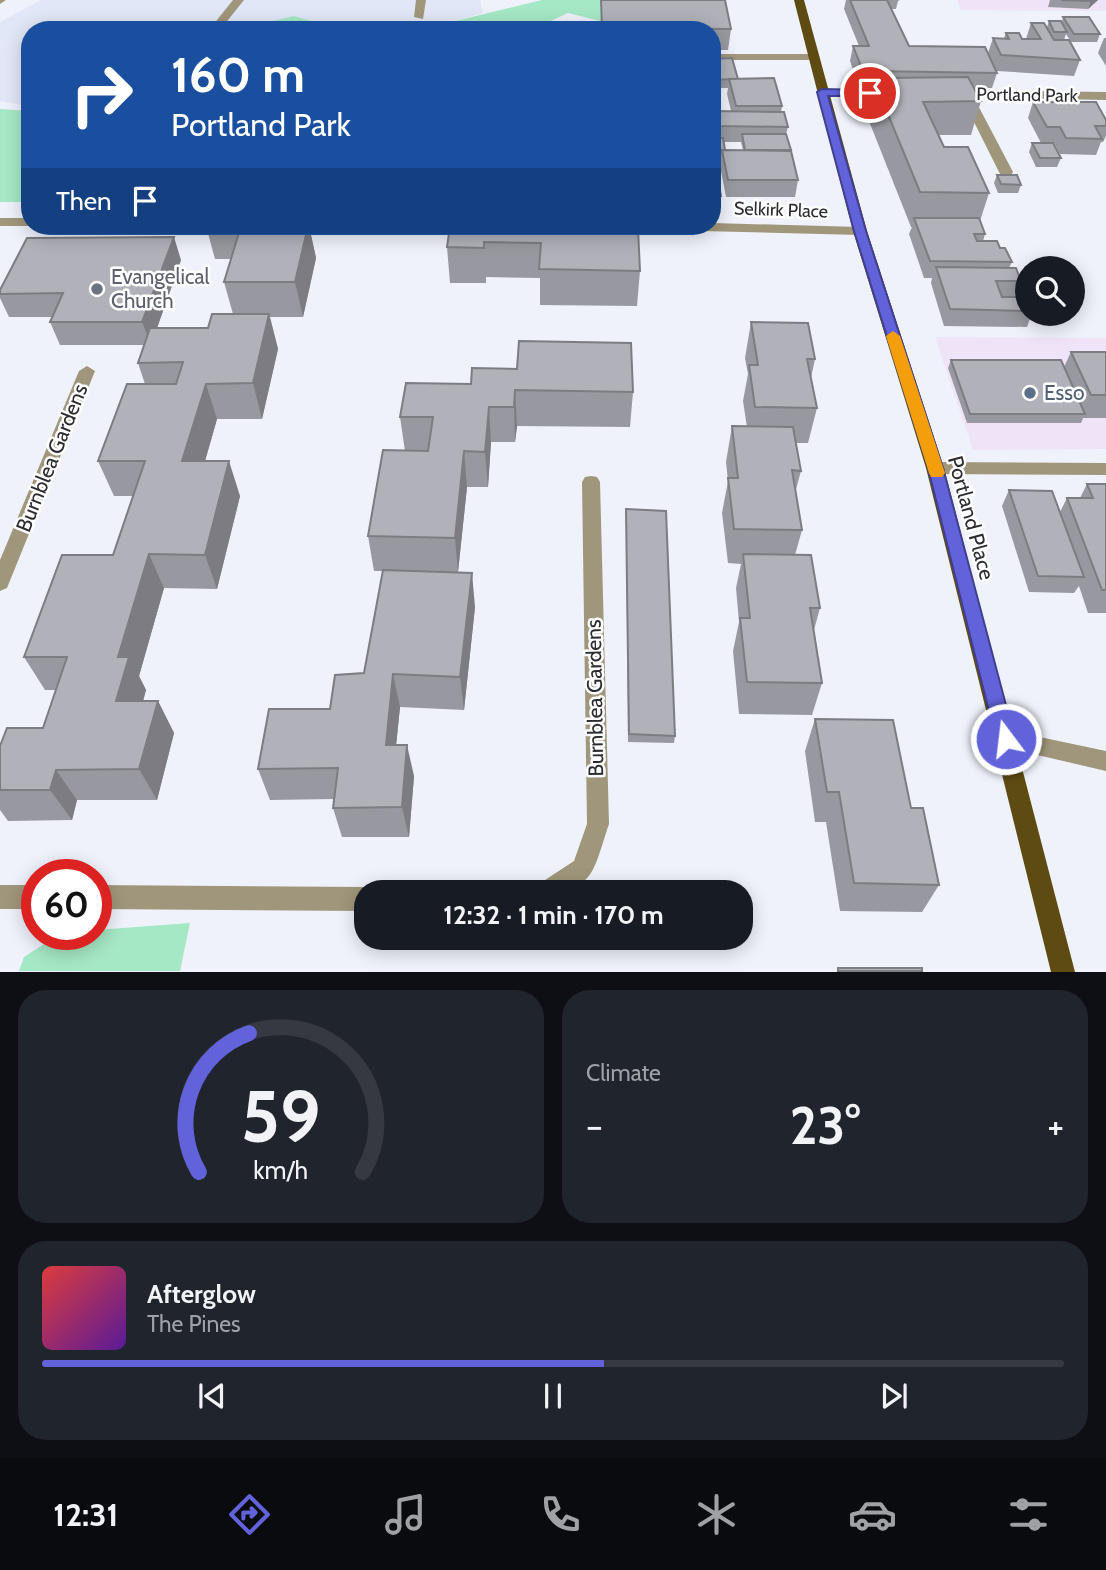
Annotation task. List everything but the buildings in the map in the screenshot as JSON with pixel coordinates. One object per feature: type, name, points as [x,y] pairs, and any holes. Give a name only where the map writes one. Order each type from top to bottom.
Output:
[{"type":"main road","name":"Portland Place","points":[[799,0],[860,231],[935,468],[1063,971]]},
{"type":"street","points":[[222,21],[239,0]]},
{"type":"street","points":[[419,17],[421,0]]},
{"type":"street","points":[[721,57],[814,57]]},
{"type":"street","points":[[822,92],[914,93]]},
{"type":"street","name":"Portland Park","points":[[940,94],[1106,96]]},
{"type":"street","points":[[966,94],[1006,172]]},
{"type":"street","points":[[0,222],[21,222]]},
{"type":"street","name":"Selkirk Place","points":[[721,227],[860,231]]},
{"type":"street","name":"Burnblea Gardens","points":[[0,583],[87,371]]},
{"type":"street","points":[[935,468],[1106,469]]},
{"type":"street","name":"Burnblea Gardens","points":[[566,880],[583,869],[598,824],[591,482]]},
{"type":"street","points":[[1006,739],[1106,761]]},
{"type":"street","points":[[0,897],[21,897]]},
{"type":"street","points":[[112,897],[354,899]]},
{"type":"shaded area","points":[[41,0],[480,0],[483,13],[453,21],[311,21],[294,16],[272,21],[21,21],[21,104],[0,101],[0,22]]},
{"type":"shaded area","points":[[957,0],[1106,0],[1106,11],[961,10]]},
{"type":"shaded area","name":"Esso","points":[[935,337],[1106,338],[1106,449],[973,450]]},
{"type":"green space","points":[[542,0],[641,0],[643,21],[600,21],[568,13],[551,21],[456,21]]},
{"type":"green space","points":[[294,16],[311,21],[272,21]]},
{"type":"green space","points":[[0,109],[21,110],[21,202],[0,202]]},
{"type":"green space","points":[[190,923],[180,971],[19,971],[24,957],[35,950],[112,950],[112,929]]},
{"type":"slow traffic","points":[[893,336],[937,473]]},
{"type":"place","name":"Evangelical Church","points":[[97,289]]},
{"type":"place","name":"Esso","points":[[1030,393]]},
{"type":"route","points":[[870,93],[822,92],[860,231],[935,468],[1006,739]]}]
